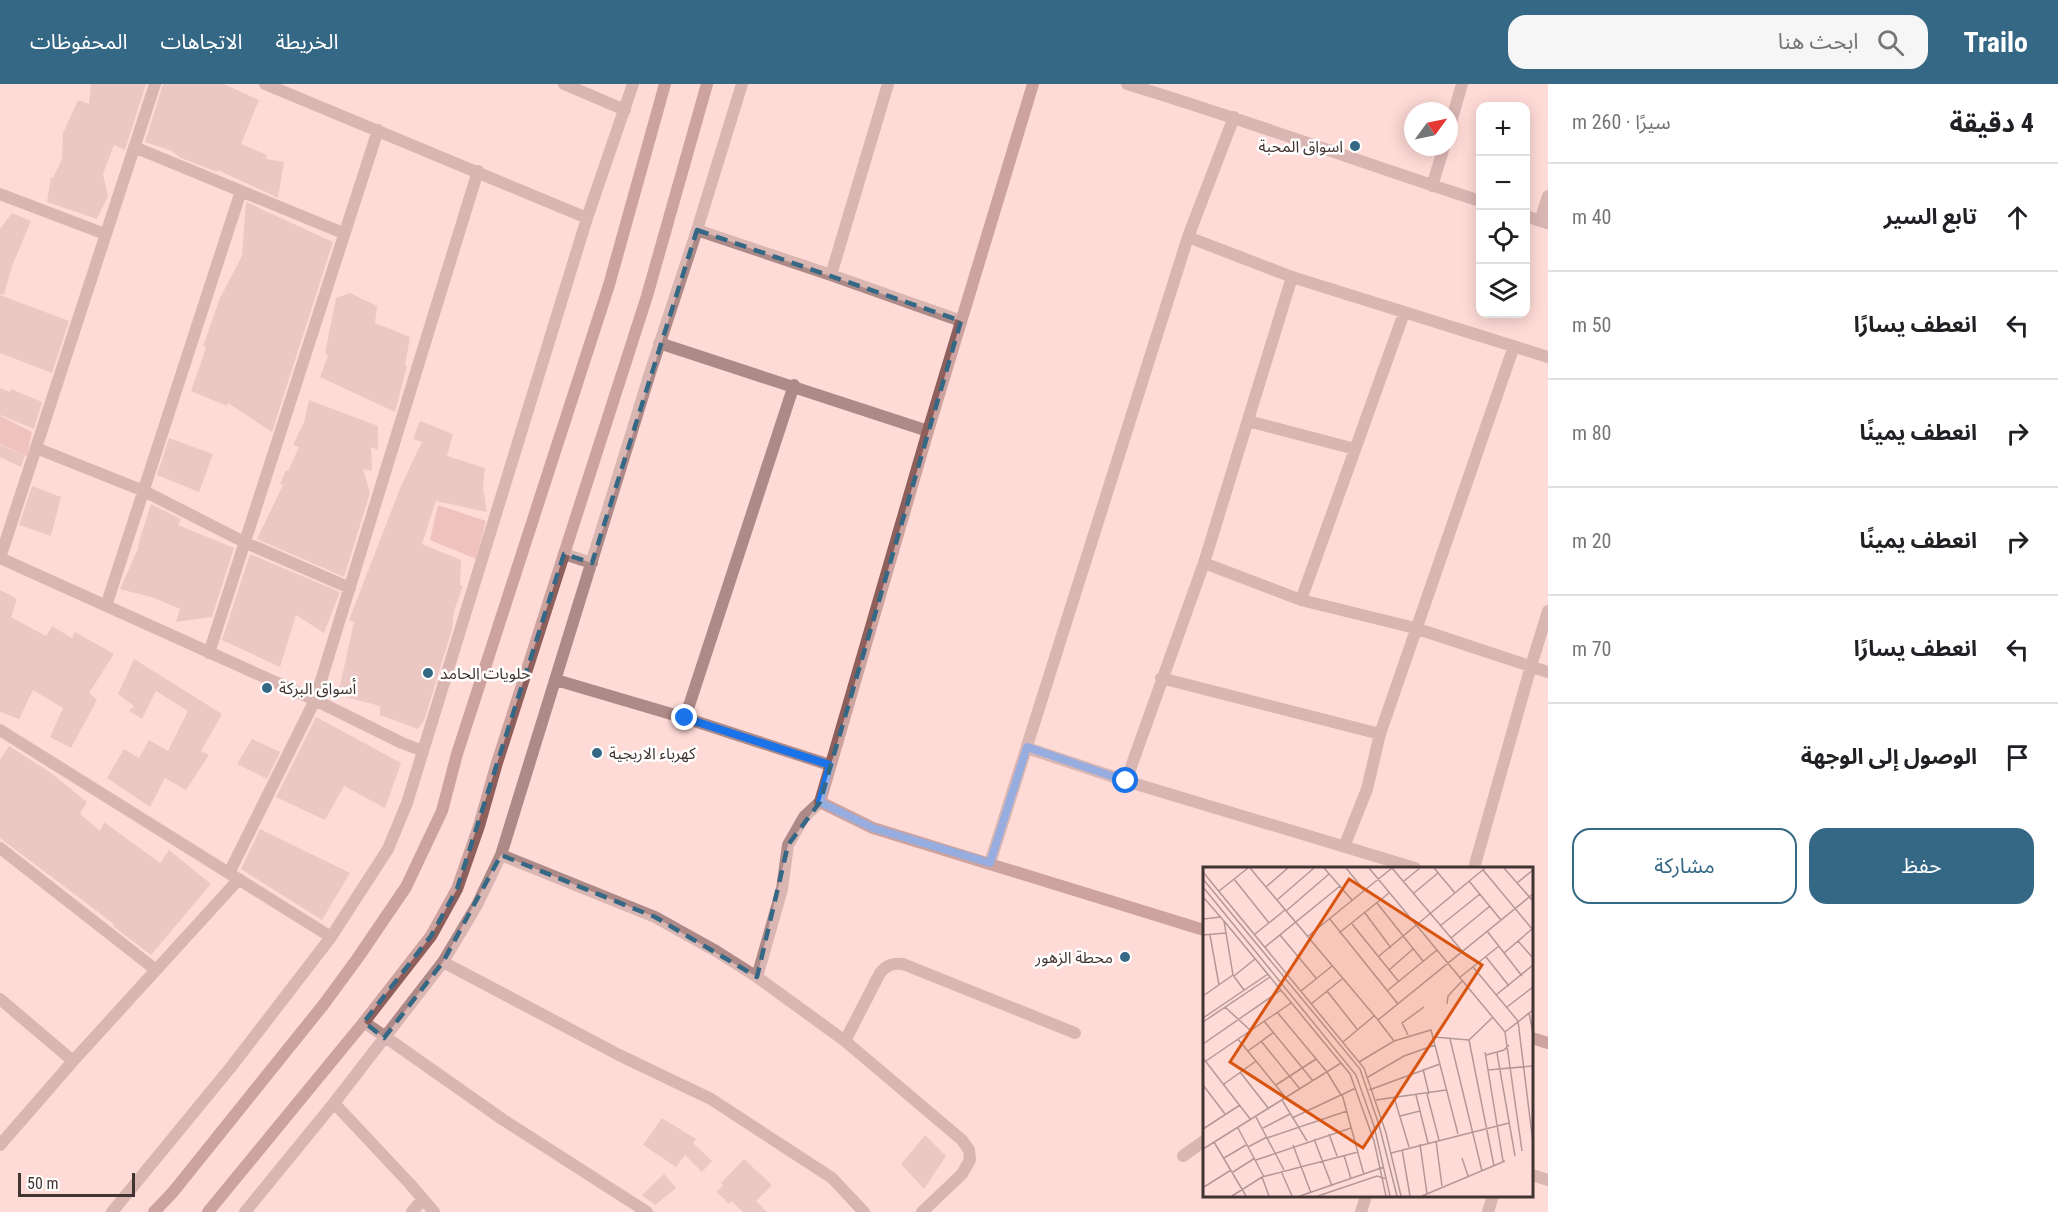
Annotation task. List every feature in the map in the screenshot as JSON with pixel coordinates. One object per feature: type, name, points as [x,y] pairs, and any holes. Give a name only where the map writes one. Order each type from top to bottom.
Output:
[{"type":"main road","points":[[154,1212],[310,1022],[357,959],[406,887],[442,810],[609,285],[665,84]]},
{"type":"main road","points":[[208,1212],[364,1022],[430,936],[457,889],[647,296],[706,84]]},
{"type":"main road","points":[[1033,84],[928,430],[820,802],[873,828],[1203,930]]},
{"type":"main road","points":[[1533,1038],[1548,1043]]},
{"type":"street","points":[[155,84],[0,558],[423,751]]},
{"type":"street","points":[[265,84],[587,218]]},
{"type":"street","points":[[564,84],[625,110]]},
{"type":"street","points":[[112,1212],[231,1067],[331,937],[388,849],[407,803],[587,218],[633,84]]},
{"type":"street","points":[[245,1212],[334,1103],[443,962],[477,905],[501,855],[659,343],[742,84]]},
{"type":"street","points":[[831,275],[888,84]]},
{"type":"street","points":[[1128,84],[1234,117],[1476,200]]},
{"type":"street","points":[[1457,102],[1462,84]]},
{"type":"street","points":[[990,863],[1188,237],[1234,117]]},
{"type":"street","points":[[209,653],[378,130]]},
{"type":"street","points":[[134,147],[344,233]]},
{"type":"street","points":[[1432,186],[1441,156]]},
{"type":"street","points":[[0,1145],[156,970],[234,876],[315,700],[478,171]]},
{"type":"street","points":[[106,606],[241,191]]},
{"type":"street","points":[[0,194],[105,234]]},
{"type":"street","points":[[1544,222],[1548,196]]},
{"type":"street","points":[[697,230],[961,321]]},
{"type":"street","points":[[1188,237],[1292,277],[1548,357]]},
{"type":"street","points":[[1126,781],[1204,563],[1292,277]]},
{"type":"street","points":[[1301,600],[1404,313]]},
{"type":"street","points":[[659,343],[928,430]]},
{"type":"street","points":[[1344,847],[1367,789],[1380,734],[1415,628],[1514,346]]},
{"type":"street","points":[[685,718],[794,385]]},
{"type":"street","points":[[1248,422],[1355,449]]},
{"type":"street","points":[[36,448],[144,491],[244,542],[350,588]]},
{"type":"street","points":[[564,554],[592,563]]},
{"type":"street","points":[[1204,563],[1301,600],[1415,628],[1548,672]]},
{"type":"street","points":[[1474,867],[1548,611]]},
{"type":"street","points":[[1161,678],[1380,734]]},
{"type":"street","points":[[556,680],[685,718],[830,765]]},
{"type":"street","points":[[0,730],[331,937]]},
{"type":"street","points":[[1027,747],[1126,781],[1412,867]]},
{"type":"street","points":[[757,977],[777,908],[789,845],[804,817],[820,802]]},
{"type":"street","points":[[0,848],[156,970]]},
{"type":"street","points":[[501,855],[655,917],[757,977],[845,1041],[962,1140],[969,1150],[970,1161],[935,1207],[922,1212]]},
{"type":"street","points":[[443,962],[609,1050],[711,1099],[832,1178],[864,1212]]},
{"type":"street","points":[[845,1041],[880,973],[894,963],[903,964],[1075,1033]]},
{"type":"street","points":[[0,999],[73,1061]]},
{"type":"street","points":[[364,1022],[502,1119],[647,1212]]},
{"type":"street","points":[[334,1103],[434,1212]]},
{"type":"street","points":[[1183,1156],[1203,1142]]},
{"type":"street","points":[[1533,1175],[1548,1180]]},
{"type":"street","points":[[1361,1212],[1366,1197]]},
{"type":"street","points":[[1488,1212],[1493,1197]]},
{"type":"street","points":[[412,1212],[423,1199]]},
{"type":"highlighted area","points":[[697,230],[961,321],[820,802],[788,845],[757,977],[655,917],[501,855],[443,962],[384,1038],[364,1022],[431,936],[457,889],[564,554],[592,563]]},
{"type":"shaded area","points":[[0,416],[32,432],[27,456],[0,444]]},
{"type":"shaded area","points":[[438,505],[486,521],[476,559],[430,540]]},
{"type":"building","points":[[91,84],[146,84],[125,150],[114,145],[103,174],[108,196],[97,219],[47,202],[51,177],[53,178],[62,159],[63,133],[78,100],[89,104]]},
{"type":"building","points":[[163,84],[224,84],[259,100],[241,144],[267,155],[266,159],[284,162],[278,198],[218,170],[217,172],[181,158],[172,151],[145,142]]},
{"type":"building","points":[[246,202],[333,242],[272,432],[228,403],[227,406],[191,391],[206,348],[203,346],[220,298],[242,256]]},
{"type":"building","points":[[12,213],[31,221],[12,266],[4,295],[0,294],[0,229]]},
{"type":"building","points":[[350,293],[377,306],[375,323],[410,337],[405,365],[407,366],[395,412],[320,377],[328,355],[325,353],[336,298]]},
{"type":"building","points":[[0,295],[69,321],[52,373],[0,353]]},
{"type":"building","points":[[0,388],[10,392],[11,389],[42,402],[34,429],[0,415]]},
{"type":"building","points":[[309,400],[378,426],[378,450],[371,447],[372,471],[363,469],[370,493],[344,577],[257,539],[283,485],[280,484],[286,470],[288,471],[299,447],[293,445],[304,422]]},
{"type":"building","points":[[420,421],[453,434],[447,456],[485,468],[483,487],[487,512],[436,501],[422,544],[461,560],[460,585],[463,586],[424,721],[418,729],[380,715],[380,706],[338,695],[354,622],[349,620],[401,486],[422,442],[413,439]]},
{"type":"building","points":[[169,438],[213,454],[199,492],[157,475]]},
{"type":"building","points":[[0,445],[25,455],[21,467],[0,457]]},
{"type":"building","points":[[32,486],[61,497],[51,536],[19,525]]},
{"type":"building","points":[[151,504],[181,519],[178,525],[234,548],[212,617],[176,622],[180,609],[154,598],[120,589],[139,546]]},
{"type":"building","points":[[250,554],[340,592],[324,633],[296,615],[280,667],[222,640]]},
{"type":"building","points":[[0,590],[17,599],[11,617],[46,636],[52,626],[72,638],[75,632],[114,654],[89,693],[97,700],[71,748],[50,737],[63,708],[33,690],[19,719],[0,712]]},
{"type":"building","points":[[134,659],[222,714],[201,751],[209,755],[186,790],[165,778],[150,807],[107,778],[124,749],[139,758],[149,740],[168,751],[188,711],[156,691],[142,719],[129,711],[134,706],[118,694]]},
{"type":"building","points":[[316,717],[401,763],[385,808],[344,786],[325,820],[276,797]]},
{"type":"building","points":[[252,739],[280,752],[267,779],[237,764]]},
{"type":"building","points":[[9,746],[51,773],[87,802],[80,814],[100,831],[104,822],[160,863],[169,850],[211,884],[151,955],[113,926],[114,924],[0,838],[0,760]]},
{"type":"building","points":[[260,829],[350,873],[322,920],[241,869]]},
{"type":"building","points":[[662,1118],[696,1139],[693,1143],[712,1161],[702,1172],[685,1155],[676,1167],[643,1145]]},
{"type":"building","points":[[925,1135],[946,1156],[924,1189],[901,1164]]},
{"type":"building","points":[[744,1159],[772,1185],[756,1201],[767,1212],[743,1212],[731,1201],[729,1204],[717,1192],[723,1185],[721,1183]]},
{"type":"building","points":[[664,1174],[676,1188],[655,1205],[642,1195]]},
{"type":"place","name":"اسواق المحبة","points":[[1355,146]]},
{"type":"place","name":"حلويات الحامد","points":[[428,673]]},
{"type":"place","name":"أسواق البركة","points":[[267,688]]},
{"type":"place","name":"كهرباء الاربجية","points":[[597,753]]},
{"type":"place","name":"محطة الزهور","points":[[1125,957]]},
{"type":"route","points":[[685,718],[830,765],[820,802],[873,828],[990,863],[1027,747],[1126,781]]}]
